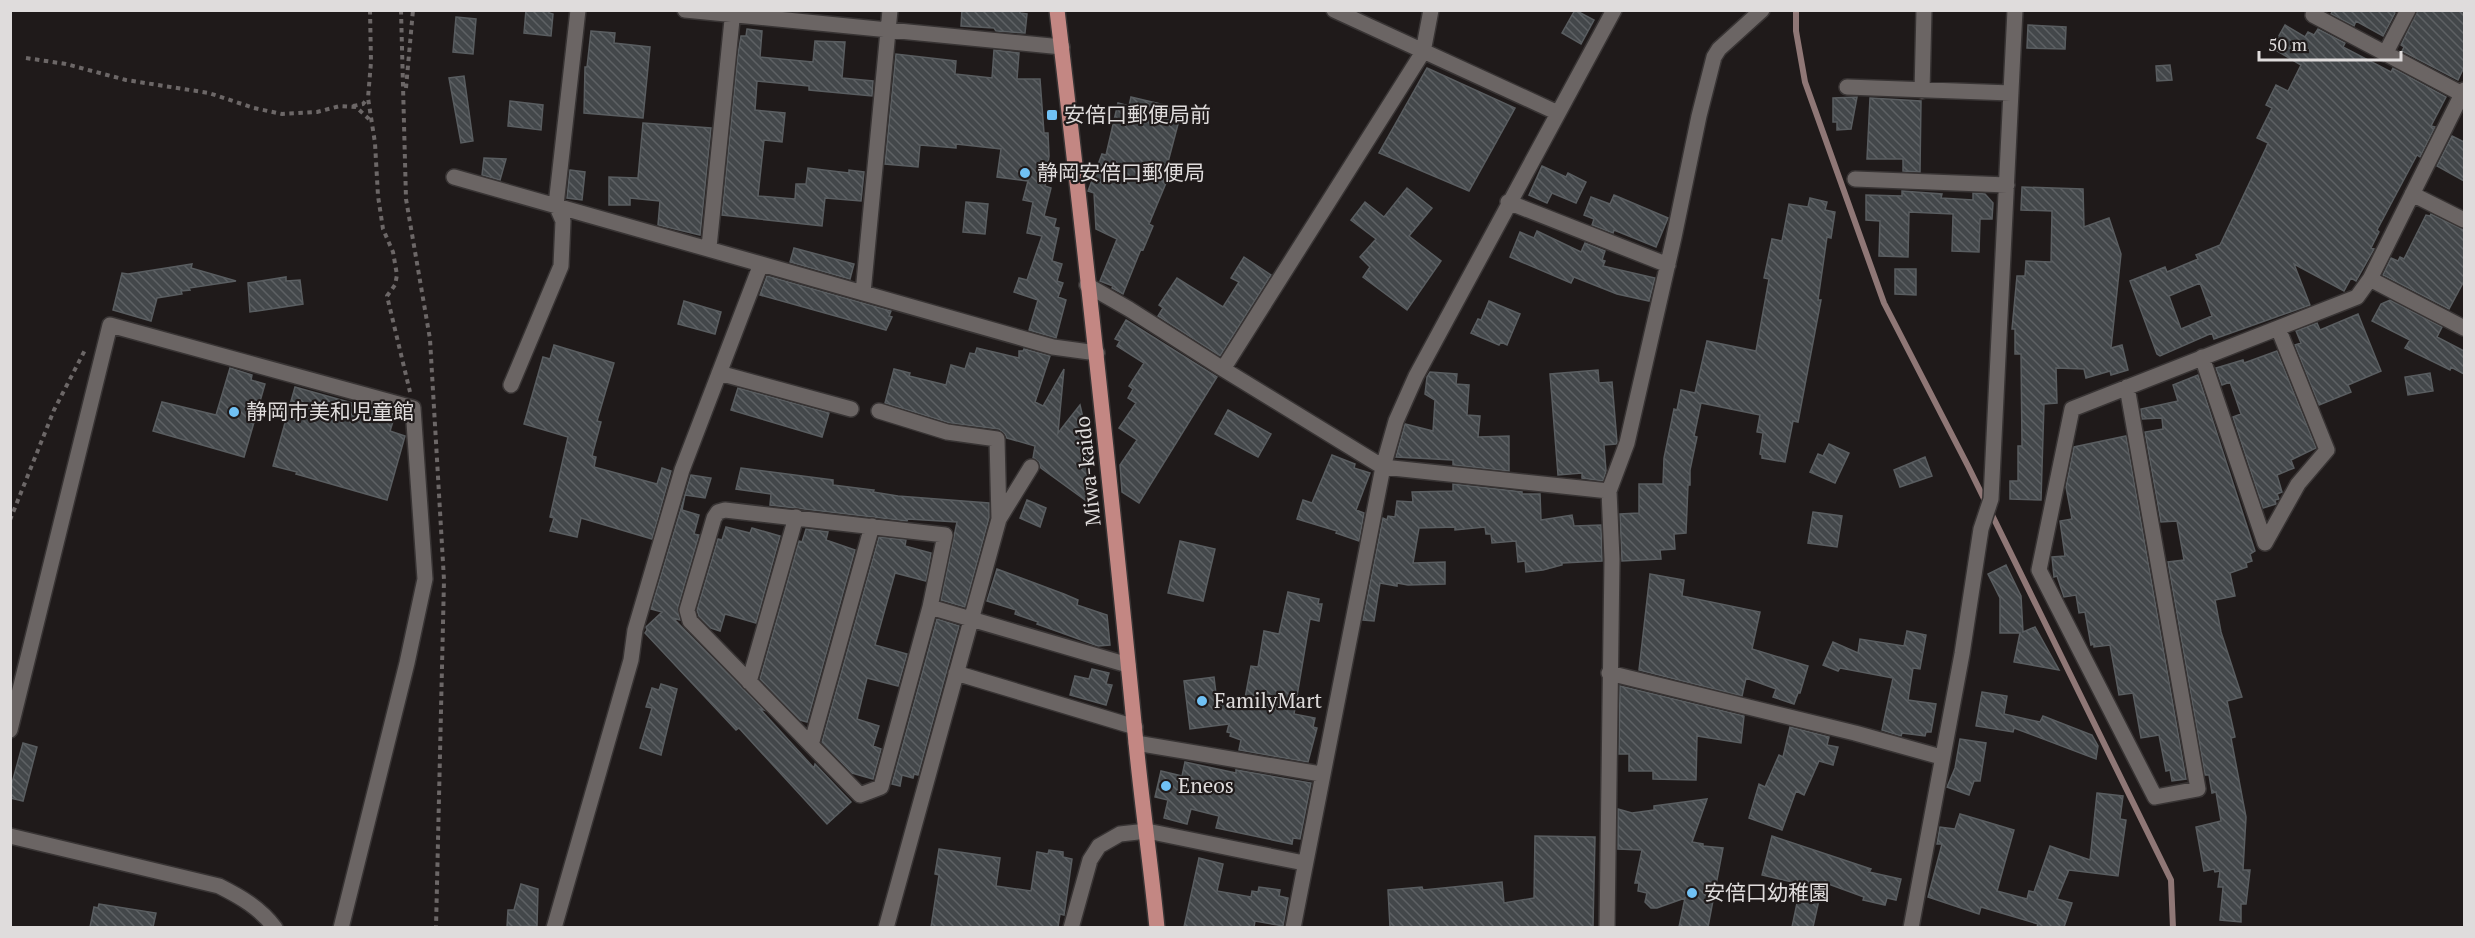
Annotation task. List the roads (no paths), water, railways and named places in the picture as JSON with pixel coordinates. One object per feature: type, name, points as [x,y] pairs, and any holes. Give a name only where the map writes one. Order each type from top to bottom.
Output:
[{"type":"main road","name":"Miwa-kaido","points":[[1057,10],[1097,353],[1157,927]]},
{"type":"street","points":[[511,385],[561,266],[563,221],[556,205],[578,10]]},
{"type":"street","points":[[685,10],[1062,47]]},
{"type":"street","points":[[863,292],[890,10]]},
{"type":"street","points":[[1334,10],[1558,113]]},
{"type":"street","points":[[1223,369],[1423,52],[1431,10]]},
{"type":"street","points":[[1293,927],[1321,774],[1383,467],[1396,421],[1416,376],[1508,202],[1614,10]]},
{"type":"street","points":[[1607,927],[1612,559],[1609,491],[1628,443],[1699,116],[1714,57],[1719,49],[1762,10]]},
{"type":"street","points":[[1922,91],[1924,10]]},
{"type":"street","points":[[1911,927],[1962,654],[1981,529],[1991,499],[2015,10]]},
{"type":"street","points":[[2127,387],[2198,789],[2156,797],[2039,570],[2072,409],[2127,387],[2202,357],[2357,297],[2370,279],[2462,98],[2313,15],[2316,10]]},
{"type":"street","points":[[2385,54],[2408,10]]},
{"type":"street","points":[[708,247],[732,13]]},
{"type":"street","points":[[1847,87],[2012,93]]},
{"type":"street","points":[[454,177],[708,247],[1053,347],[1097,353]]},
{"type":"street","points":[[1855,179],[2007,185]]},
{"type":"street","points":[[2412,194],[2464,220]]},
{"type":"street","points":[[1508,202],[1668,265]]},
{"type":"street","points":[[554,927],[631,660],[635,630],[679,482],[761,264]]},
{"type":"street","points":[[2370,279],[2464,328]]},
{"type":"street","points":[[1088,285],[1383,467],[1609,491]]},
{"type":"street","points":[[10,730],[110,325],[413,408],[425,579],[407,663],[341,927]]},
{"type":"street","points":[[2202,357],[2265,543],[2298,484],[2327,450],[2278,328]]},
{"type":"street","points":[[719,373],[851,409]]},
{"type":"street","points":[[879,411],[947,432],[998,439],[999,519],[886,927]]},
{"type":"street","points":[[999,519],[1031,467]]},
{"type":"street","points":[[725,510],[872,526],[945,535],[930,607],[881,787],[860,795],[690,621],[687,610],[714,518],[718,512],[725,510]]},
{"type":"street","points":[[749,682],[796,517]]},
{"type":"street","points":[[811,745],[872,526]]},
{"type":"street","points":[[930,607],[1128,665]]},
{"type":"street","points":[[1609,673],[1855,733],[1941,757]]},
{"type":"street","points":[[956,674],[1135,727]]},
{"type":"street","points":[[1136,743],[1321,774]]},
{"type":"street","points":[[1071,927],[1090,860],[1098,846],[1119,834],[1147,831],[1304,863]]},
{"type":"street","points":[[10,836],[219,886],[246,900],[265,915],[275,927]]},
{"type":"waterway","points":[[1796,10],[1796,31],[1805,82],[1884,303],[1968,466],[2171,880],[2173,928]]},
{"type":"place","name":"安倍口郵便局前","points":[[1052,115]]},
{"type":"place","name":"静岡安倍口郵便局","points":[[1025,173]]},
{"type":"place","name":"静岡市美和児童館","points":[[234,412]]},
{"type":"place","name":"FamilyMart","points":[[1202,701]]},
{"type":"place","name":"Eneos","points":[[1166,786]]},
{"type":"place","name":"安倍口幼稚園","points":[[1692,893]]}]
